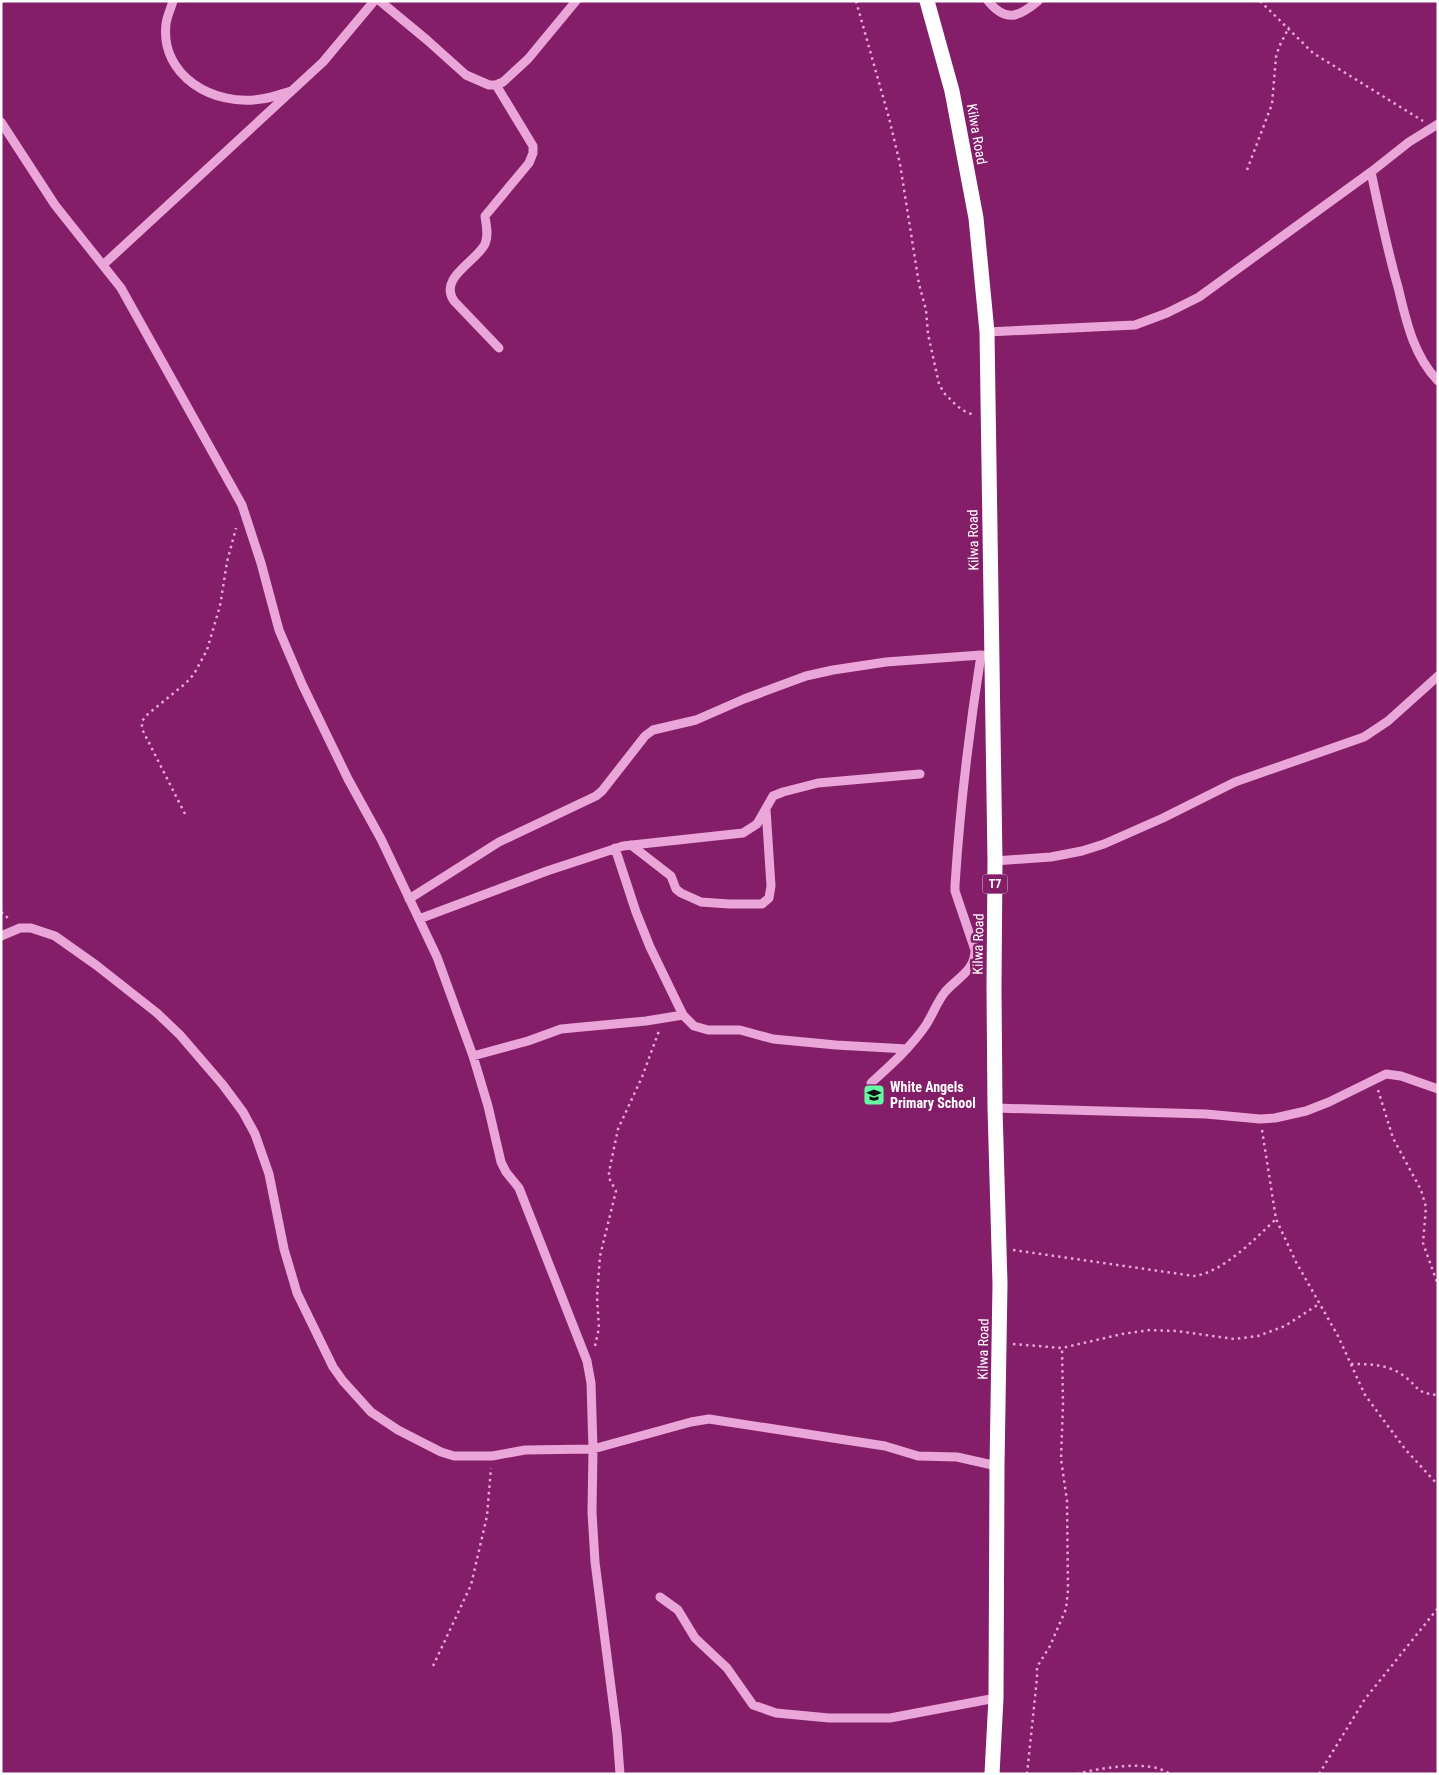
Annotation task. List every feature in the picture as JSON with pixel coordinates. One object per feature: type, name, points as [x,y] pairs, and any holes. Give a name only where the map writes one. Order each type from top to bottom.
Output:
[{"type":"highway","name":"Kilwa Road","points":[[927,1],[952,91],[976,218],[987,332],[986,656],[995,861],[995,1108],[999,1248],[996,1698],[992,1774]]},
{"type":"street","points":[[173,1],[166,24],[168,44],[175,66],[187,80],[208,93],[230,99],[260,100],[293,90]]},
{"type":"street","points":[[103,265],[323,62],[374,1]]},
{"type":"street","points":[[380,1],[466,75],[482,82],[496,85],[528,59],[576,1]]},
{"type":"street","points":[[988,1],[998,11],[1012,16],[1024,12],[1038,1]]},
{"type":"street","points":[[496,85],[534,146],[534,153],[530,162],[485,216],[486,241],[477,255],[452,280],[450,291],[454,301],[499,348]]},
{"type":"street","points":[[1,122],[55,205],[121,288],[242,505],[261,563],[279,630],[302,684],[437,957],[473,1056],[488,1106],[501,1162],[506,1172],[519,1188],[587,1361],[592,1403],[592,1512],[595,1562],[617,1734],[620,1774]]},
{"type":"street","points":[[987,332],[1135,325],[1167,313],[1199,297],[1409,142],[1435,126]]},
{"type":"street","points":[[1370,172],[1411,338],[1424,362],[1438,381]]},
{"type":"street","points":[[409,899],[499,842],[596,796],[645,736],[654,730],[696,720],[744,699],[806,676],[886,662],[986,656],[970,722],[955,884],[975,950],[975,956],[969,969],[946,990],[926,1024],[907,1049],[871,1083]]},
{"type":"street","points":[[995,861],[1051,857],[1082,852],[1163,818],[1236,782],[1364,737],[1388,721],[1438,676]]},
{"type":"street","points":[[419,919],[547,871],[615,848],[743,833],[757,824],[773,796],[782,792],[818,783],[920,774]]},
{"type":"street","points":[[631,845],[671,876],[676,888],[681,893],[701,902],[762,904],[769,898],[771,886],[766,809]]},
{"type":"street","points":[[615,848],[636,912],[650,947],[683,1015],[694,1026],[708,1030],[740,1030],[773,1039],[907,1049]]},
{"type":"street","points":[[1,936],[20,928],[31,928],[54,936],[96,965],[157,1013],[180,1035],[223,1085],[243,1112],[255,1134],[270,1174],[284,1249],[297,1294],[333,1368],[371,1412],[398,1430],[441,1452],[454,1456],[492,1456],[525,1450],[593,1449],[709,1418],[885,1446],[918,1456],[957,1457],[997,1466]]},
{"type":"street","points":[[473,1056],[528,1041],[561,1029],[683,1015]]},
{"type":"street","points":[[995,1108],[1206,1114],[1260,1119],[1275,1118],[1329,1102],[1383,1075],[1401,1076],[1438,1089]]},
{"type":"street","points":[[660,1597],[678,1610],[695,1638],[727,1668],[752,1705],[776,1713],[828,1718],[890,1718],[996,1698]]},
{"type":"path","points":[[856,1],[900,164],[919,284],[926,310],[928,334],[939,384],[944,393],[966,412],[988,418]]},
{"type":"path","points":[[1262,2],[1313,53],[1375,92],[1435,126]]},
{"type":"path","points":[[1247,170],[1272,104],[1276,57],[1288,28]]},
{"type":"path","points":[[185,814],[142,729],[142,720],[186,683],[194,674],[207,650],[220,606],[227,562],[242,505]]},
{"type":"path","points":[[594,1352],[599,1328],[597,1297],[600,1256],[616,1191],[608,1172],[618,1129],[642,1077],[663,1018]]},
{"type":"path","points":[[1374,1079],[1394,1138],[1421,1190],[1426,1207],[1423,1243],[1438,1285]]},
{"type":"path","points":[[1260,1119],[1276,1219],[1296,1262],[1338,1336],[1365,1395],[1405,1449],[1438,1486]]},
{"type":"path","points":[[999,1248],[1194,1276],[1203,1275],[1213,1270],[1249,1245],[1276,1219]]},
{"type":"path","points":[[999,1343],[1062,1348],[1122,1334],[1150,1330],[1177,1330],[1234,1339],[1271,1333],[1319,1304]]},
{"type":"path","points":[[1027,1774],[1037,1667],[1060,1627],[1066,1609],[1068,1590],[1067,1500],[1061,1459],[1062,1348]]},
{"type":"path","points":[[1351,1364],[1375,1364],[1386,1367],[1403,1375],[1422,1393],[1438,1395]]},
{"type":"path","points":[[433,1666],[471,1585],[486,1516],[492,1456]]},
{"type":"path","points":[[1319,1774],[1365,1699],[1438,1608]]},
{"type":"path","points":[[1077,1774],[1101,1769],[1146,1765],[1158,1767],[1170,1774]]},
{"type":"place","name":"White Angels Primary School","points":[[874,1095]]}]
